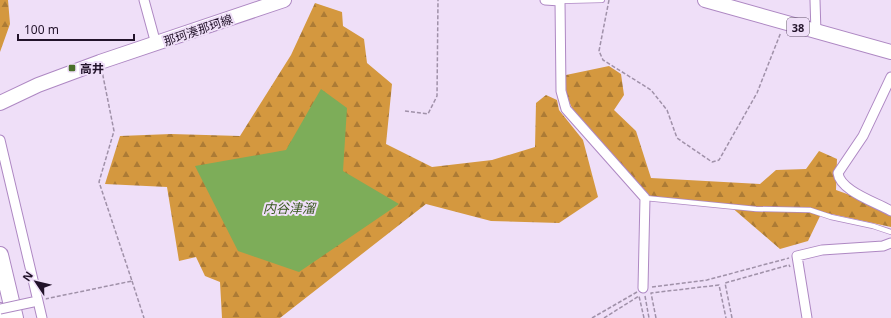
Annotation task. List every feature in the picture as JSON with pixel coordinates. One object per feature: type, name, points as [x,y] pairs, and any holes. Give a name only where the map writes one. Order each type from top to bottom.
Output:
[{"type":"highway","points":[[0,255],[15,318]]},
{"type":"highway","points":[[0,310],[2,318]]},
{"type":"main road","name":"那珂湊那珂線","points":[[0,103],[38,85],[100,62],[156,44],[262,5],[284,0]]},
{"type":"main road","name":"38","points":[[705,0],[816,33],[891,52]]},
{"type":"street","points":[[144,0],[156,44]]},
{"type":"street","points":[[545,0],[560,1],[561,91],[566,109],[645,198],[644,288]]},
{"type":"street","points":[[815,0],[816,33]]},
{"type":"street","points":[[891,77],[863,136],[838,173],[839,181],[845,188],[891,211]]},
{"type":"street","points":[[0,140],[36,301],[42,318]]},
{"type":"street","points":[[807,318],[797,256],[822,250],[883,246],[891,243]]},
{"type":"street","points":[[0,310],[36,301]]},
{"type":"lane","points":[[560,1],[602,0]]},
{"type":"lane","points":[[645,198],[756,209],[810,210],[831,217],[874,226],[891,232]]},
{"type":"path","points":[[405,111],[428,114],[437,96],[438,0]]},
{"type":"path","points":[[609,0],[599,51],[603,60],[651,90],[667,110],[677,138],[712,162],[719,160],[757,93],[784,23]]},
{"type":"path","points":[[100,62],[114,131],[99,182],[144,318]]},
{"type":"path","points":[[592,318],[644,288],[708,280],[797,256]]},
{"type":"path","points":[[732,318],[725,283],[789,265],[791,273]]},
{"type":"path","points":[[36,301],[132,281]]},
{"type":"path","points":[[656,318],[651,293],[720,285],[726,318]]},
{"type":"path","points":[[644,288],[649,318]]},
{"type":"path","points":[[604,318],[639,296],[644,318]]},
{"type":"green space","points":[[0,0],[8,0],[10,24],[0,52]]},
{"type":"green space","points":[[315,3],[342,12],[343,26],[364,39],[367,63],[392,84],[386,144],[432,167],[492,160],[535,147],[536,103],[546,95],[557,100],[559,110],[583,140],[598,197],[559,223],[491,221],[426,204],[280,318],[222,318],[220,282],[205,276],[196,257],[179,261],[167,187],[105,184],[120,136],[171,134],[240,136],[291,55]]},
{"type":"green space","points":[[609,66],[621,74],[624,95],[614,110],[636,131],[651,178],[760,184],[776,170],[806,169],[819,151],[837,159],[836,190],[861,199],[891,215],[891,227],[822,212],[808,241],[780,249],[730,206],[646,196],[579,119],[568,98],[566,75]]},
{"type":"water","name":"内谷津溜","points":[[321,89],[347,108],[343,171],[399,204],[299,272],[238,251],[195,166],[286,150]]},
{"type":"place","name":"高井","points":[[72,68]]}]
